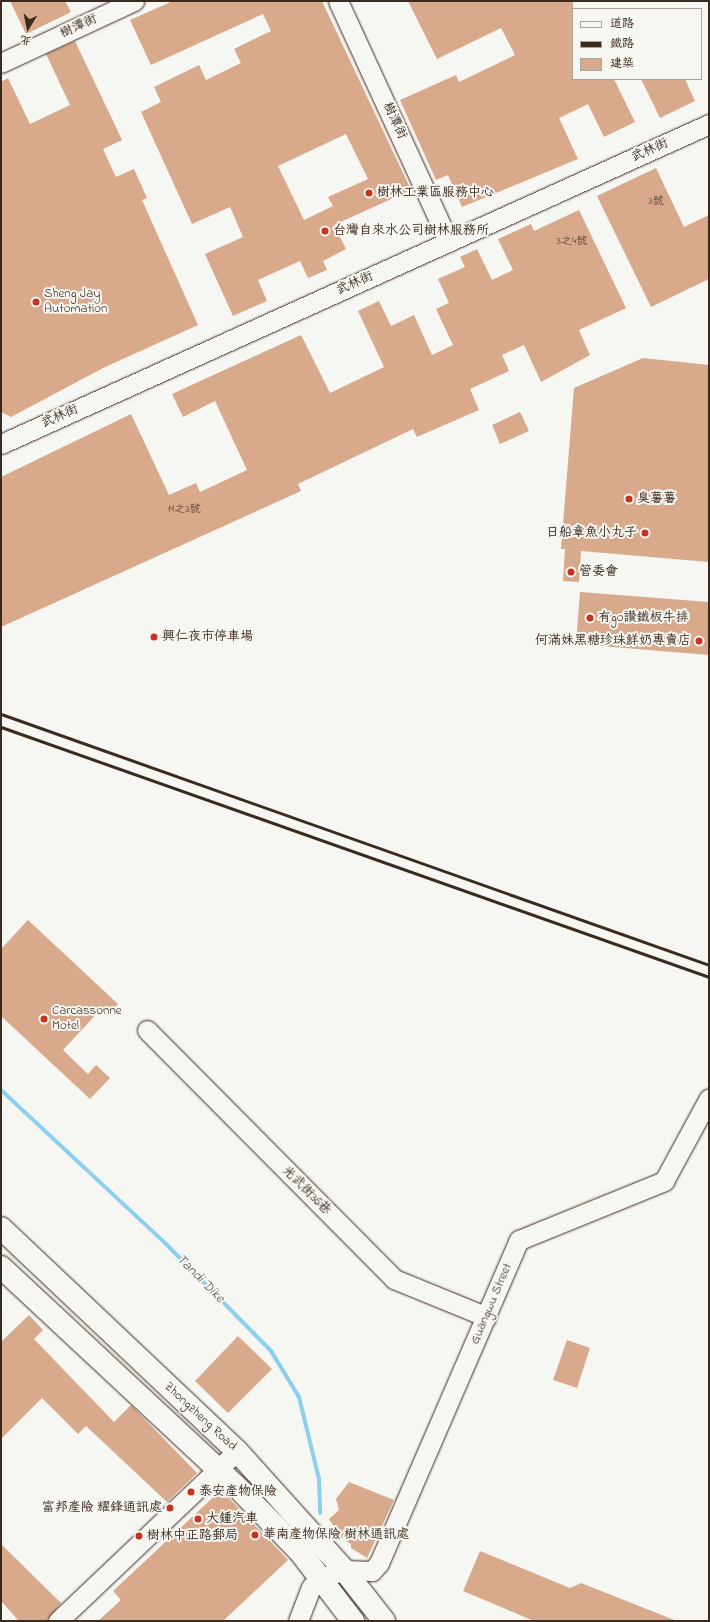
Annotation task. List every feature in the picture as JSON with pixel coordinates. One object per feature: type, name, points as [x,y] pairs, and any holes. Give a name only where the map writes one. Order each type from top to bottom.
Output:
[{"type":"main road","name":"Zhongzheng Road","points":[[1,1228],[236,1451],[344,1570],[384,1621]]},
{"type":"main road","name":"Zhongzheng Road","points":[[1,1268],[218,1469],[321,1578],[353,1621]]},
{"type":"street","name":"樹潭街","points":[[1,63],[134,1]]},
{"type":"street","name":"樹潭街","points":[[338,1],[449,242]]},
{"type":"street","name":"武林街","points":[[1,444],[709,124]]},
{"type":"street","name":"光武街36巷","points":[[147,1030],[394,1279],[487,1317]]},
{"type":"street","name":"Guangwu Street","points":[[344,1570],[372,1571],[379,1563],[487,1317],[519,1240],[664,1182],[709,1098]]},
{"type":"street","points":[[58,1621],[236,1451]]},
{"type":"street","points":[[298,1621],[311,1587],[321,1578],[344,1570]]},
{"type":"building","points":[[10,1],[65,1],[71,12],[26,34]]},
{"type":"building","points":[[173,1],[322,1],[411,190],[334,225],[346,249],[323,261],[327,270],[308,278],[300,261],[258,280],[267,301],[233,316],[205,254],[243,237],[230,207],[192,224],[141,112],[161,102],[154,87],[199,65],[206,80],[241,63],[234,49],[271,31],[263,14],[151,65],[130,20]],"holes":[[[346,134],[368,179],[328,197],[333,206],[304,220],[278,166]]]},
{"type":"building","points":[[408,1],[573,1],[572,80],[614,80],[635,122],[604,137],[588,104],[559,118],[578,159],[462,207],[448,175],[436,180],[400,100],[456,75],[459,82],[515,55],[501,28],[437,59]]},
{"type":"building","points":[[75,41],[122,140],[103,149],[116,177],[134,169],[147,198],[142,200],[198,325],[103,368],[11,417],[1,412],[1,82],[8,78],[30,124],[70,105],[46,54]]},
{"type":"building","points":[[641,80],[685,80],[695,101],[660,118]]},
{"type":"building","points":[[656,168],[684,227],[709,215],[709,279],[651,307],[597,196]]},
{"type":"building","points":[[579,210],[626,308],[579,330],[590,355],[541,382],[524,345],[502,355],[509,371],[470,389],[479,410],[417,437],[413,429],[298,484],[301,491],[1,627],[1,477],[131,414],[169,495],[196,483],[200,492],[247,470],[215,401],[183,417],[172,394],[301,335],[330,393],[384,367],[358,311],[379,301],[391,326],[414,315],[432,355],[453,345],[436,309],[449,303],[438,279],[465,267],[460,257],[477,249],[492,280],[513,270],[498,239],[531,224],[534,231]]},
{"type":"building","points":[[643,358],[709,365],[709,562],[581,551],[579,582],[563,581],[565,549],[561,549],[574,388]]},
{"type":"building","points":[[520,412],[529,431],[500,444],[492,425]]},
{"type":"building","points":[[580,592],[709,602],[709,655],[576,644]]},
{"type":"building","points":[[28,920],[118,1004],[108,1014],[102,1008],[63,1050],[88,1074],[96,1065],[110,1078],[90,1099],[1,1016],[1,949]]},
{"type":"building","points":[[29,1315],[43,1330],[34,1339],[114,1422],[131,1405],[197,1473],[167,1502],[86,1426],[78,1434],[42,1398],[1,1439],[1,1342]]},
{"type":"building","points":[[238,1336],[272,1369],[228,1413],[195,1381]]},
{"type":"building","points":[[567,1340],[590,1348],[577,1388],[553,1380]]},
{"type":"building","points":[[349,1482],[394,1500],[367,1558],[351,1548],[351,1544],[341,1537],[329,1519],[339,1510],[336,1499]]},
{"type":"building","points":[[221,1490],[288,1560],[223,1621],[98,1621],[121,1600],[113,1591]]},
{"type":"building","points":[[1,1544],[61,1603],[47,1621],[19,1621],[1,1601]]},
{"type":"building","points":[[480,1551],[570,1588],[581,1583],[677,1621],[534,1621],[463,1591]]},
{"type":"waterway","name":"Tandi Dike","points":[[1,1090],[166,1244],[271,1351],[299,1397],[319,1479],[320,1513]]},
{"type":"railway","points":[[1,714],[709,965]]},
{"type":"railway","points":[[1,727],[709,977]]},
{"type":"place","name":"樹林工業區服務中心","points":[[369,193]]},
{"type":"place","name":"台灣自來水公司樹林服務所","points":[[325,231]]},
{"type":"place","name":"Sheng Jay Automation","points":[[36,302]]},
{"type":"place","name":"臭薯薯","points":[[629,499]]},
{"type":"place","name":"日船章魚小丸子","points":[[645,533]]},
{"type":"place","name":"管委會","points":[[571,572]]},
{"type":"place","name":"有go讚鐵板牛排","points":[[590,618]]},
{"type":"place","name":"興仁夜市停車場","points":[[154,637]]},
{"type":"place","name":"何滿妹黑糖珍珠鮮奶專賣店","points":[[699,641]]},
{"type":"place","name":"Carcassonne Motel","points":[[44,1019]]},
{"type":"place","name":"泰安産物保險","points":[[191,1492]]},
{"type":"place","name":"富邦産險 耀鋒通訊處","points":[[170,1508]]},
{"type":"place","name":"大鍾汽車","points":[[198,1519]]},
{"type":"place","name":"華南産物保險 樹林通訊處","points":[[255,1535]]},
{"type":"place","name":"樹林中正路郵局","points":[[139,1536]]}]
